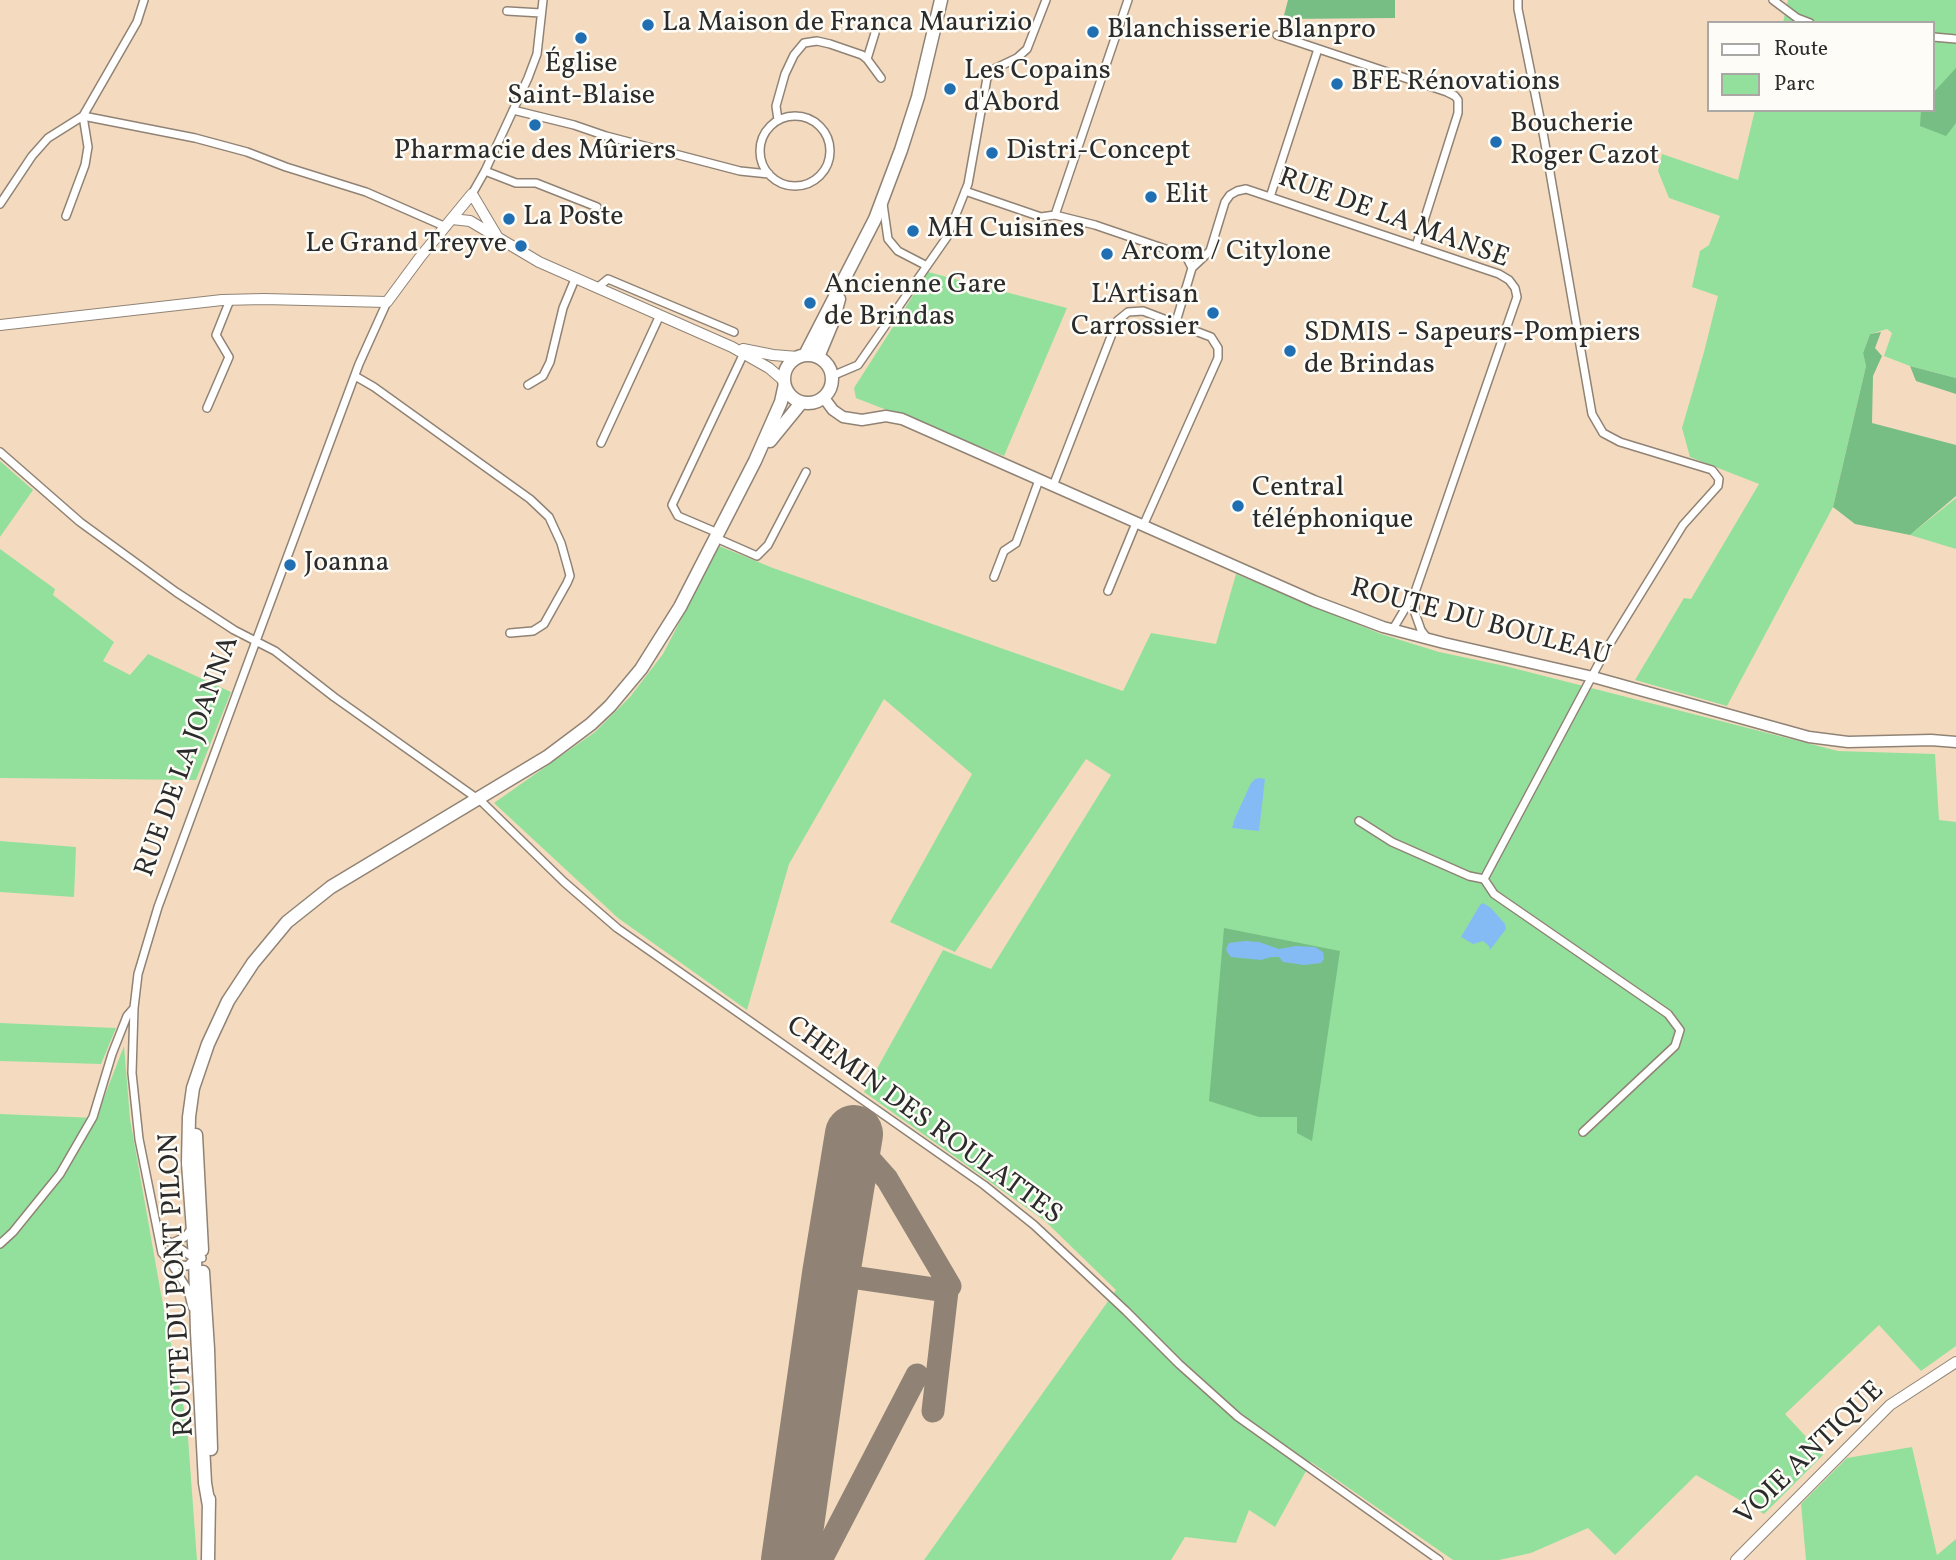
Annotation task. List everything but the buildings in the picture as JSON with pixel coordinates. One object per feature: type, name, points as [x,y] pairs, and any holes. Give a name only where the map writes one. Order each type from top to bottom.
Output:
[{"type":"main road","points":[[202,1062],[228,1002],[253,963],[287,922],[331,887],[547,757],[591,724],[641,669],[680,607],[755,461],[781,402],[787,366],[807,356],[875,219],[918,97],[942,0]]},
{"type":"main road","points":[[784,384],[788,394],[801,403],[809,404],[824,398],[832,384],[832,376],[825,362],[807,356]]},
{"type":"main road","name":"ROUTE DU BOULEAU","points":[[824,398],[833,410],[843,417],[862,420],[886,415],[902,419],[1314,601],[1393,629],[1593,677],[1810,737],[1848,742],[1956,742]]},
{"type":"main road","points":[[755,461],[801,403]]},
{"type":"main road","name":"ROUTE DU PONT PILON","points":[[202,1062],[193,1088],[188,1163],[192,1228],[208,1349],[211,1424],[208,1560]]},
{"type":"main road","name":"ROUTE DU PONT PILON","points":[[202,1062],[196,1117],[197,1332],[205,1483],[209,1506]]},
{"type":"street","points":[[0,203],[32,156],[48,138],[83,116],[137,22],[144,0]]},
{"type":"street","points":[[479,225],[472,218],[469,198],[485,171],[537,54],[543,0]]},
{"type":"street","points":[[832,376],[858,365],[947,237],[965,191],[987,78],[994,69],[1017,58],[1027,49],[1046,0]]},
{"type":"street","points":[[1055,215],[1128,0]]},
{"type":"street","points":[[1484,878],[1606,650],[1683,525],[1718,486],[1719,480],[1712,470],[1620,442],[1603,433],[1592,414],[1518,0]]},
{"type":"street","points":[[1773,0],[1805,21]]},
{"type":"street","points":[[507,11],[541,13]]},
{"type":"street","points":[[867,59],[876,33]]},
{"type":"street","points":[[1277,35],[1447,92],[1458,100],[1458,113],[1416,246]]},
{"type":"street","points":[[1935,37],[1956,39]]},
{"type":"street","points":[[778,120],[776,106],[785,74],[794,55],[804,43],[817,41],[862,55],[881,78]]},
{"type":"street","points":[[1270,197],[1318,49]]},
{"type":"street","points":[[513,110],[740,171],[769,174]]},
{"type":"street","points":[[66,216],[88,147],[83,116]]},
{"type":"street","points":[[83,116],[195,138],[247,152],[286,167],[366,191],[449,223],[470,221],[539,262],[732,346],[769,368],[784,384]]},
{"type":"street","points":[[789,116],[802,116],[813,120],[822,128],[828,138],[829,162],[823,173],[814,181],[790,186],[769,174],[763,166],[760,145],[769,126],[789,116]]},
{"type":"street","points":[[485,171],[516,183],[536,183],[597,207]]},
{"type":"street","name":"RUE DE LA MANSE","points":[[1192,268],[1210,251],[1225,202],[1230,195],[1246,190],[1499,274],[1515,288],[1517,297],[1415,592]]},
{"type":"street","points":[[965,191],[1041,217],[1055,215],[1095,225],[1186,256],[1192,268],[1176,322]]},
{"type":"street","points":[[469,198],[497,236]]},
{"type":"street","name":"RUE DE LA JOANNA","points":[[197,1332],[188,1290],[162,1253],[139,1139],[132,1073],[138,974],[148,935],[374,328],[387,302],[469,198]]},
{"type":"street","points":[[882,201],[888,239],[898,251],[927,266]]},
{"type":"street","points":[[528,385],[543,376],[550,362],[563,307],[575,279]]},
{"type":"street","points":[[597,288],[608,279],[734,332]]},
{"type":"street","points":[[207,408],[229,357],[216,335],[230,300]]},
{"type":"street","points":[[0,325],[230,300],[387,302]]},
{"type":"street","points":[[1053,486],[1117,321],[1128,312],[1143,311],[1211,337],[1218,348],[1217,358],[1108,592]]},
{"type":"street","points":[[601,443],[660,315]]},
{"type":"street","points":[[732,346],[773,355],[807,356]]},
{"type":"street","points":[[744,353],[672,505],[678,516],[757,555],[768,545],[806,472]]},
{"type":"street","points":[[355,376],[530,499],[549,517],[561,543],[570,576],[544,624],[533,631],[510,633]]},
{"type":"street","name":"CHEMIN DES ROULATTES","points":[[0,452],[80,522],[176,592],[234,630],[275,652],[478,799],[564,882],[617,928],[984,1185],[1034,1225],[1179,1364],[1238,1416],[1440,1560]]},
{"type":"street","points":[[994,577],[1004,551],[1016,543],[1038,480]]},
{"type":"street","points":[[1393,629],[1415,592]]},
{"type":"street","points":[[1415,592],[1415,613],[1427,639]]},
{"type":"street","points":[[1359,821],[1392,842],[1469,876],[1484,878]]},
{"type":"street","points":[[1484,878],[1494,894],[1668,1014],[1680,1030],[1675,1046],[1583,1132]]},
{"type":"street","points":[[0,1244],[60,1174],[93,1117],[117,1041],[127,1016],[134,1008]]},
{"type":"street","points":[[172,1243],[185,1237],[192,1228]]},
{"type":"street","points":[[160,1238],[198,1258],[187,1266],[171,1263]]},
{"type":"street","name":"VOIE ANTIQUE","points":[[1736,1560],[1890,1405],[1956,1362]]},
{"type":"green space","points":[[1288,0],[1395,0],[1395,18],[1283,19]]},
{"type":"green space","points":[[1788,0],[1956,0],[1956,378],[1884,356],[1892,333],[1887,329],[1870,334],[1863,353],[1866,366],[1833,507],[1727,706],[1635,680],[1684,598],[1691,599],[1759,484],[1690,457],[1682,428],[1718,296],[1692,287],[1700,251],[1709,245],[1720,216],[1669,198],[1658,171],[1662,154],[1738,180],[1755,112],[1935,112],[1935,21],[1783,21]]},
{"type":"green space","points":[[1956,68],[1956,123],[1946,136],[1920,126],[1921,112],[1935,112],[1935,91]]},
{"type":"green space","points":[[928,272],[1067,308],[1004,456],[856,398],[854,388]]},
{"type":"green space","points":[[1881,332],[1875,348],[1882,356],[1873,376],[1872,423],[1956,445],[1956,496],[1910,535],[1855,524],[1833,507],[1866,366],[1863,353],[1870,334]]},
{"type":"green space","points":[[1910,366],[1956,378],[1956,394],[1916,381]]},
{"type":"green space","points":[[0,461],[33,490],[0,537]]},
{"type":"green space","points":[[1956,498],[1956,549],[1910,535]]},
{"type":"green space","points":[[719,546],[773,568],[1123,691],[1151,633],[1216,644],[1236,574],[1381,634],[1439,652],[1505,666],[1838,751],[1935,754],[1939,820],[1956,822],[1956,1346],[1921,1371],[1879,1325],[1785,1414],[1823,1455],[1764,1514],[1696,1475],[1615,1555],[1588,1528],[1531,1553],[1499,1560],[1453,1560],[1311,1462],[1275,1527],[1249,1510],[1236,1543],[1185,1537],[1171,1560],[924,1560],[1116,1290],[1045,1221],[864,1092],[943,950],[991,969],[1111,775],[1086,759],[955,952],[890,922],[972,774],[884,699],[789,864],[747,1010],[618,918],[494,803],[595,732],[630,697],[663,654]]},
{"type":"green space","points":[[0,549],[55,589],[53,595],[114,642],[103,661],[130,675],[148,654],[231,692],[196,780],[0,778]]},
{"type":"green space","points":[[0,841],[76,847],[74,897],[0,892]]},
{"type":"green space","points":[[1224,928],[1340,951],[1312,1141],[1297,1133],[1297,1117],[1259,1117],[1209,1101]]},
{"type":"green space","points":[[0,1023],[116,1028],[101,1064],[0,1061]]},
{"type":"green space","points":[[124,1046],[130,1119],[187,1424],[197,1560],[0,1560],[0,1114],[96,1118]]},
{"type":"green space","points":[[1912,1447],[1937,1555],[1956,1539],[1956,1560],[1806,1560],[1801,1504],[1847,1458]]},
{"type":"water","points":[[1259,778],[1265,779],[1259,831],[1232,828],[1251,783]]},
{"type":"water","points":[[1483,903],[1491,908],[1506,929],[1490,950],[1483,941],[1473,944],[1461,937]]},
{"type":"water","points":[[1259,942],[1279,949],[1315,947],[1323,952],[1324,959],[1321,963],[1304,965],[1283,962],[1279,957],[1261,960],[1231,957],[1226,949],[1229,943]]},
{"type":"taxiway","points":[[852,1147],[871,1161],[887,1179],[950,1286]]},
{"type":"taxiway","points":[[831,1274],[947,1291],[933,1411]]},
{"type":"taxiway","points":[[821,1560],[917,1375]]},
{"type":"runway","points":[[790,1560],[854,1134]]},
{"type":"place","name":"La Maison de Franca Maurizio","points":[[648,25]]},
{"type":"place","name":"Blanchisserie Blanpro","points":[[1093,32]]},
{"type":"place","name":"Église Saint-Blaise","points":[[581,38]]},
{"type":"place","name":"BFE Rénovations","points":[[1337,84]]},
{"type":"place","name":"Les Copains d'Abord","points":[[950,89]]},
{"type":"place","name":"Pharmacie des Mûriers","points":[[535,125]]},
{"type":"place","name":"Boucherie Roger Cazot","points":[[1496,142]]},
{"type":"place","name":"Distri-Concept","points":[[992,153]]},
{"type":"place","name":"Elit","points":[[1151,197]]},
{"type":"place","name":"La Poste","points":[[509,219]]},
{"type":"place","name":"MH Cuisines","points":[[913,231]]},
{"type":"place","name":"Le Grand Treyve","points":[[521,246]]},
{"type":"place","name":"Arcom / Citylone","points":[[1107,254]]},
{"type":"place","name":"Ancienne Gare de Brindas","points":[[810,303]]},
{"type":"place","name":"L'Artisan Carrossier","points":[[1213,313]]},
{"type":"place","name":"SDMIS - Sapeurs-Pompiers de Brindas","points":[[1290,351]]},
{"type":"place","name":"Central téléphonique","points":[[1238,506]]},
{"type":"place","name":"Joanna","points":[[290,565]]}]
